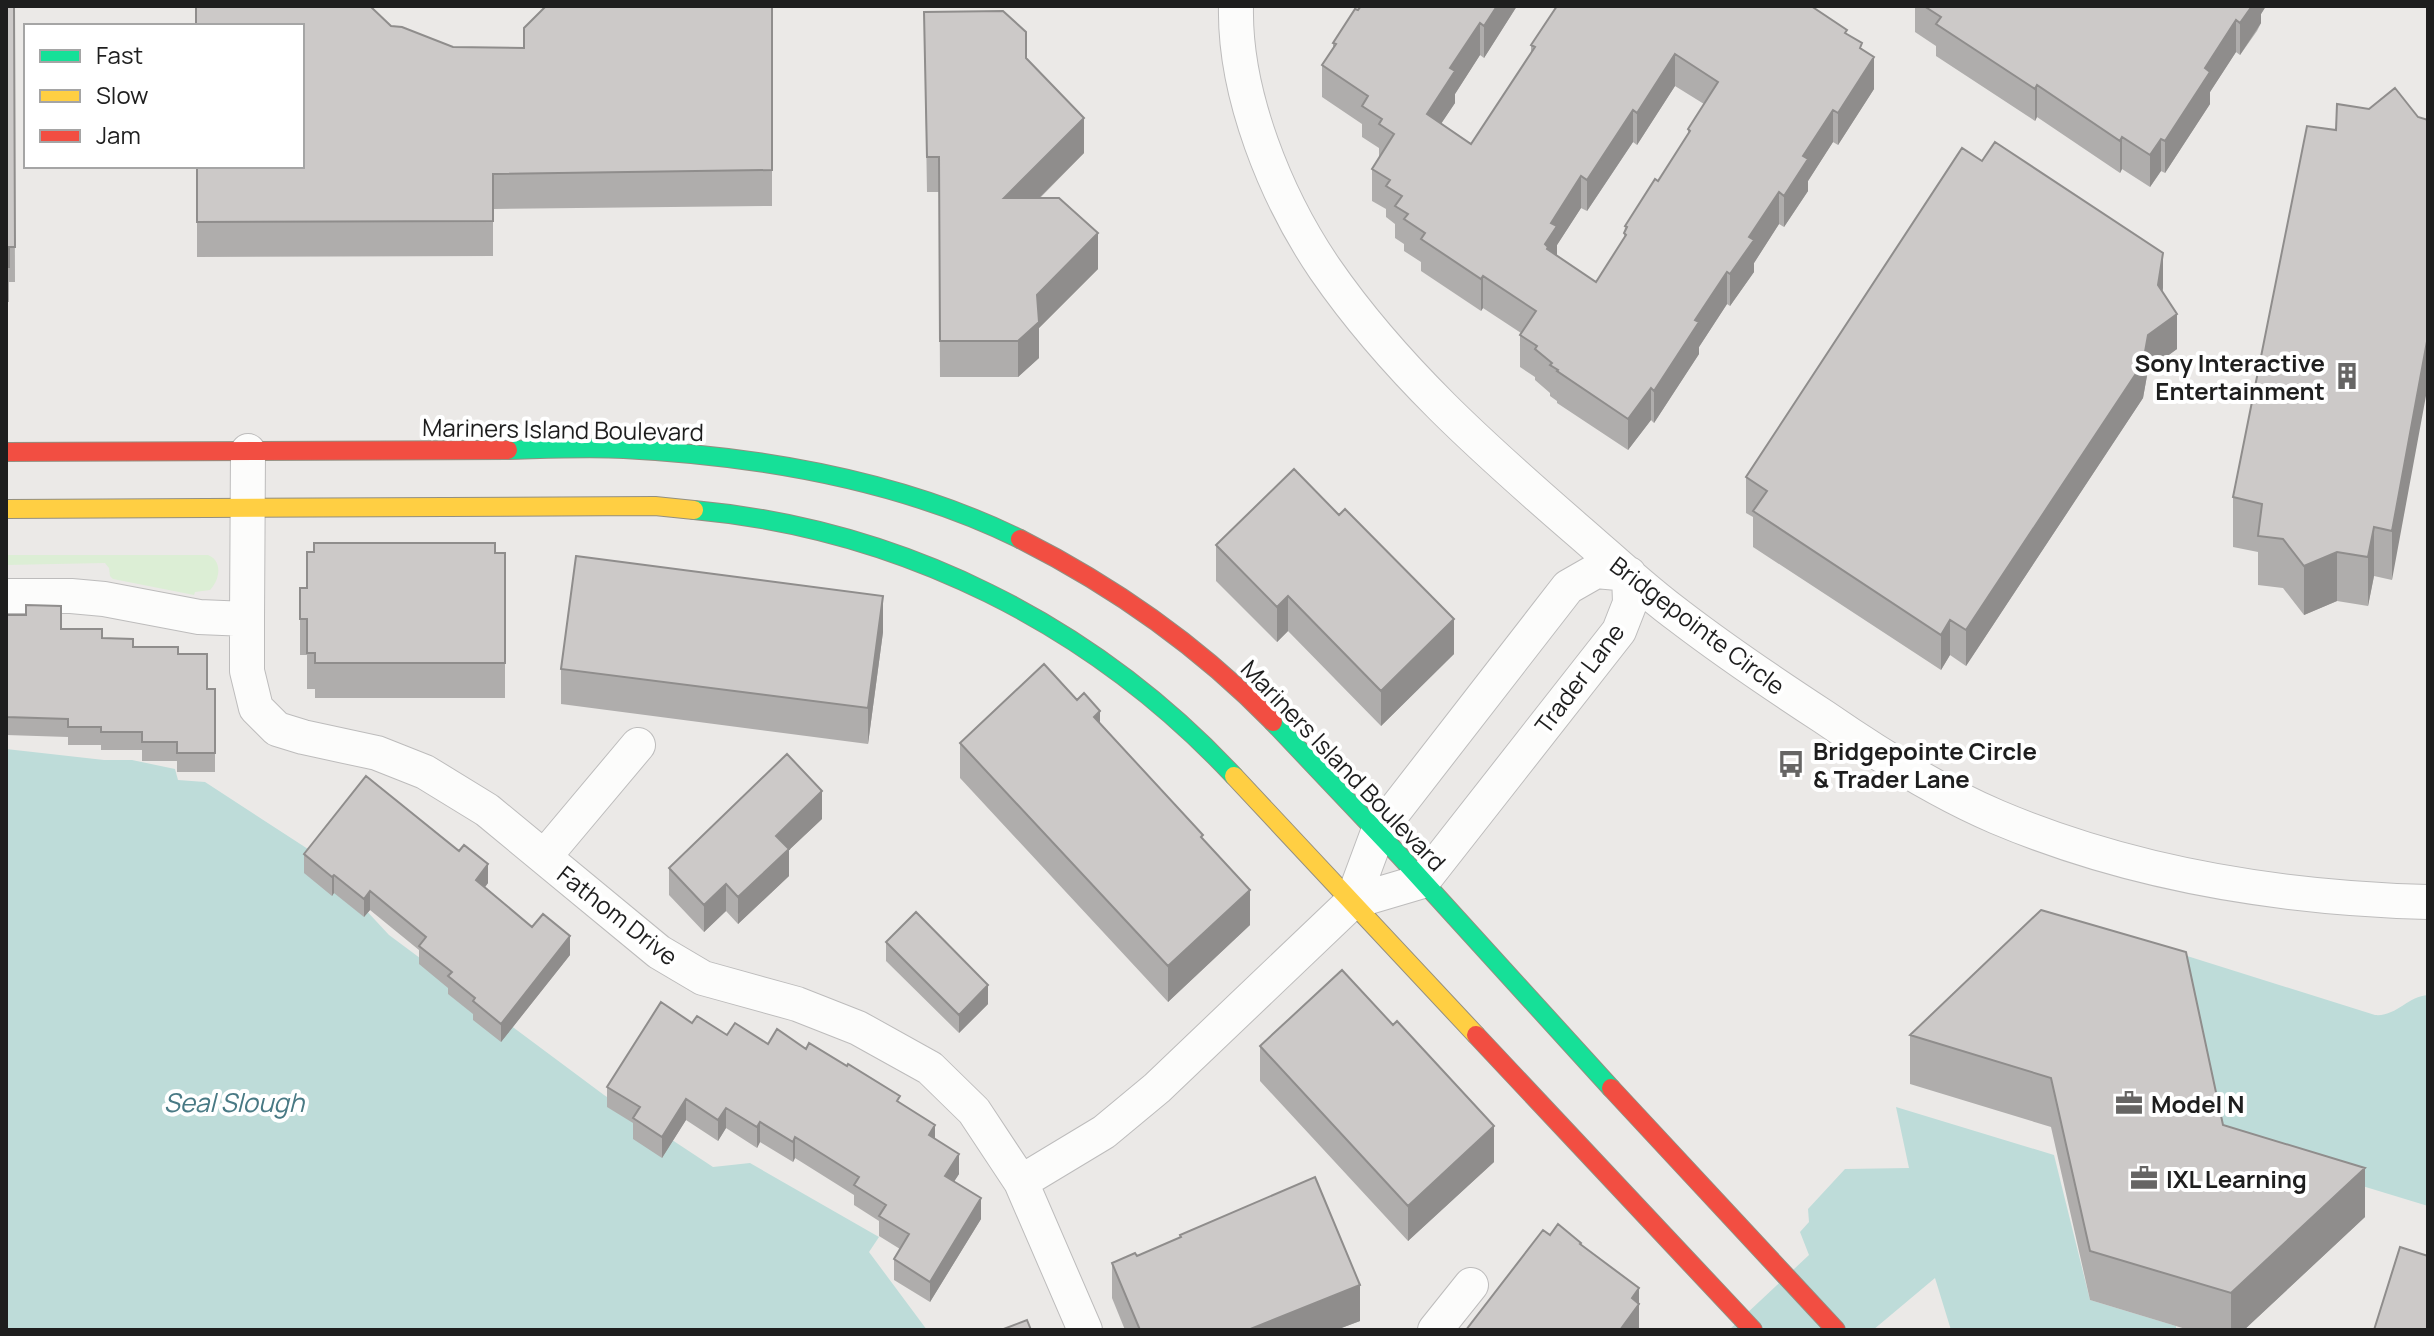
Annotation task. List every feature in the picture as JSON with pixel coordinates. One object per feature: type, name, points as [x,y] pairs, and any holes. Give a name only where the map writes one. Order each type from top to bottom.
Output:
[{"type":"main road","name":"Mariners Island Boulevard","points":[[6,452],[622,449],[711,455],[866,483],[949,508],[1026,543],[1108,588],[1183,639],[1253,700],[1836,1330]]},
{"type":"main road","points":[[6,509],[700,508],[780,521],[855,539],[928,563],[1074,640],[1142,689],[1202,742],[1753,1330]]},
{"type":"street","name":"Bridgepointe Circle","points":[[1236,6],[1243,73],[1263,147],[1291,211],[1323,266],[1379,339],[1455,421],[1677,615],[1855,738],[1932,785],[2005,820],[2114,857],[2216,882],[2332,898],[2428,902]]},
{"type":"street","name":"Fathom Drive","points":[[248,451],[247,671],[256,708],[277,729],[377,753],[425,772],[487,810],[659,952],[703,978],[822,1013],[858,1028],[930,1068],[974,1111],[1021,1182],[1085,1330]]},
{"type":"street","points":[[1021,1182],[1104,1132],[1157,1088],[1352,902],[1378,832],[1568,587],[1596,571],[1629,574]]},
{"type":"street","name":"Trader Lane","points":[[1423,881],[1619,631],[1630,603],[1629,574]]},
{"type":"street","points":[[6,596],[104,599],[199,617],[247,619]]},
{"type":"street","points":[[544,857],[638,745]]},
{"type":"street","points":[[1352,902],[1423,881]]},
{"type":"street","points":[[1435,1330],[1471,1285]]},
{"type":"green space","points":[[6,555],[208,555],[216,562],[218,571],[210,590],[195,592],[194,595],[113,579],[105,563],[6,565]]},
{"type":"water","name":"Seal Slough","points":[[6,749],[104,760],[132,760],[175,769],[178,780],[205,782],[311,851],[389,935],[604,1095],[713,1167],[750,1163],[879,1237],[869,1252],[927,1330],[6,1330]]},
{"type":"water","points":[[2114,933],[2375,1015],[2389,1013],[2428,995],[2428,1206],[2221,1143]]},
{"type":"water","points":[[1896,1107],[2054,1155],[2090,1300],[2176,1326],[2176,1330],[1951,1330],[1935,1278],[1873,1330],[1729,1330],[1809,1255],[1800,1232],[1809,1222],[1808,1209],[1845,1169],[1909,1168]]},
{"type":"building","points":[[6,6],[14,6],[15,247],[9,247],[9,267],[6,267]]},
{"type":"building","points":[[196,6],[370,6],[391,26],[402,27],[453,47],[524,48],[524,28],[546,6],[772,6],[772,170],[493,174],[493,221],[197,222],[197,168],[304,168],[304,24],[196,24]]},
{"type":"building","points":[[1361,6],[1497,6],[1484,26],[1480,23],[1450,68],[1455,71],[1427,114],[1471,144],[1535,47],[1531,45],[1557,6],[1811,6],[1847,30],[1845,33],[1862,43],[1860,48],[1874,57],[1838,113],[1833,110],[1803,156],[1808,159],[1784,196],[1779,192],[1749,237],[1754,240],[1730,274],[1727,272],[1695,320],[1699,322],[1654,391],[1651,388],[1628,419],[1557,371],[1535,349],[1537,346],[1520,335],[1536,311],[1421,239],[1425,233],[1404,219],[1408,214],[1395,206],[1402,196],[1386,186],[1390,180],[1372,169],[1394,134],[1379,124],[1382,119],[1362,106],[1368,96],[1322,65],[1355,9]],"holes":[[[1675,54],[1718,82],[1658,181],[1655,179],[1625,226],[1626,235],[1596,282],[1547,249],[1545,244],[1557,226],[1551,223],[1581,176],[1587,180],[1633,110],[1637,113]]]},
{"type":"building","points":[[1924,6],[2252,6],[2240,23],[2236,20],[2205,68],[2210,72],[2165,141],[2161,139],[2150,155],[2122,137],[2120,141],[2037,85],[2035,89],[1936,24],[1941,17]]},
{"type":"building","points":[[1003,11],[1026,32],[1026,58],[1084,118],[1004,198],[1059,198],[1098,233],[1037,295],[1039,322],[1018,341],[940,341],[939,157],[927,157],[924,12]]},
{"type":"building","name":"Sony Interactive Entertainment","points":[[2395,88],[2418,117],[2428,120],[2428,336],[2392,531],[2374,527],[2368,557],[2337,552],[2304,566],[2283,539],[2258,536],[2262,504],[2233,497],[2307,126],[2336,130],[2337,104],[2369,109]]},
{"type":"building","points":[[1995,142],[2163,253],[2158,285],[2177,314],[2148,335],[2143,363],[1966,630],[1950,620],[1941,635],[1753,511],[1767,491],[1746,477],[1962,148],[1982,161]]},
{"type":"building","points":[[1294,469],[1339,515],[1345,509],[1454,619],[1381,691],[1288,596],[1277,607],[1216,545]]},
{"type":"building","points":[[314,543],[495,543],[495,553],[505,553],[505,663],[315,663],[315,653],[307,653],[307,619],[300,619],[300,588],[307,588],[307,552],[314,552]]},
{"type":"building","points":[[576,556],[883,596],[868,708],[561,669]]},
{"type":"building","points":[[26,605],[61,606],[61,629],[102,629],[102,638],[133,639],[133,647],[178,647],[178,654],[207,654],[207,689],[215,689],[215,753],[177,753],[177,742],[142,742],[142,732],[101,732],[101,727],[68,727],[68,719],[6,717],[6,615],[26,615]]},
{"type":"building","points":[[1044,664],[1077,700],[1084,693],[1100,711],[1094,717],[1250,890],[1168,966],[960,743]]},
{"type":"building","points":[[787,754],[822,791],[776,836],[789,849],[738,897],[726,884],[704,905],[669,868]]},
{"type":"building","points":[[366,776],[459,851],[464,845],[488,864],[476,880],[532,927],[543,914],[570,936],[501,1024],[448,976],[452,972],[419,946],[426,937],[370,891],[364,899],[304,854]]},
{"type":"building","points":[[2041,910],[2186,952],[2223,1125],[2365,1168],[2231,1293],[2090,1251],[2051,1078],[1910,1035]]},
{"type":"building","points":[[916,912],[988,985],[959,1015],[886,942]]},
{"type":"building","points":[[1342,970],[1393,1025],[1397,1021],[1494,1126],[1408,1206],[1260,1046]]},
{"type":"building","points":[[661,1002],[692,1023],[697,1016],[727,1035],[735,1023],[768,1044],[777,1029],[806,1049],[809,1043],[900,1096],[897,1101],[935,1125],[929,1135],[959,1154],[945,1176],[981,1198],[930,1282],[894,1259],[909,1234],[879,1216],[886,1205],[854,1185],[859,1177],[795,1137],[793,1142],[760,1122],[757,1127],[726,1108],[718,1120],[686,1099],[662,1137],[633,1118],[640,1107],[607,1087]]},
{"type":"building","points":[[1315,1177],[1360,1285],[1248,1330],[1140,1330],[1112,1263],[1135,1253],[1137,1256]]},
{"type":"building","points":[[1558,1224],[1639,1288],[1632,1298],[1639,1304],[1620,1330],[1466,1330],[1543,1230],[1550,1235]]},
{"type":"building","points":[[2400,1247],[2428,1256],[2428,1330],[2374,1330]]},
{"type":"building","points":[[1027,1320],[1031,1330],[1001,1330]]},
{"type":"traffic: fast","points":[[508,450],[624,449],[776,465],[877,486],[973,518],[1020,539]]},
{"type":"traffic: fast","points":[[694,510],[771,521],[846,538],[918,562],[988,593],[1055,630],[1119,673],[1179,722],[1234,776]]},
{"type":"traffic: fast","points":[[1273,722],[1611,1088]]},
{"type":"traffic: slow","points":[[6,509],[655,506],[694,510]]},
{"type":"traffic: slow","points":[[1234,776],[1476,1035]]},
{"type":"traffic: jam","points":[[6,452],[508,450]]},
{"type":"traffic: jam","points":[[1020,539],[1089,577],[1154,620],[1216,668],[1273,722]]},
{"type":"traffic: jam","points":[[1476,1035],[1753,1330]]},
{"type":"traffic: jam","points":[[1611,1088],[1836,1330]]},
{"type":"place","name":"Sony Interactive Entertainment","points":[[2347,376]]},
{"type":"place","name":"Bridgepointe Circle & Trader Lane","points":[[1791,764]]},
{"type":"place","name":"Model N","points":[[2129,1103]]},
{"type":"place","name":"IXL Learning","points":[[2144,1178]]}]
